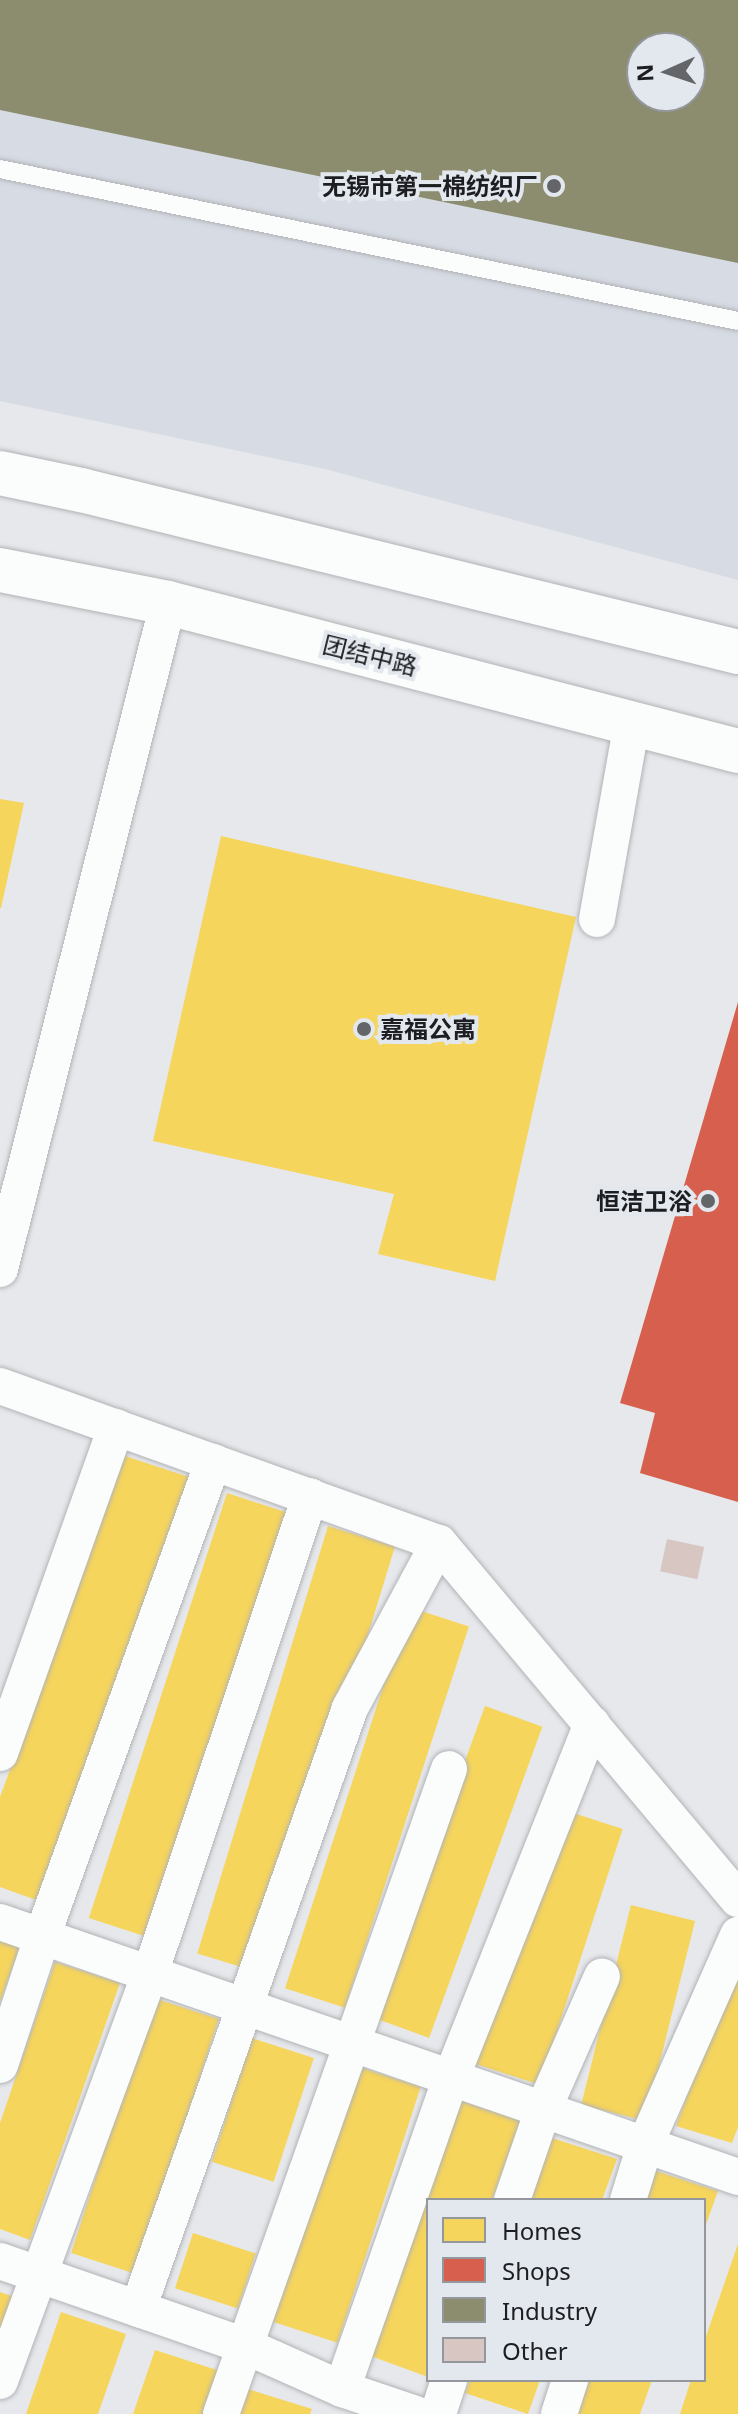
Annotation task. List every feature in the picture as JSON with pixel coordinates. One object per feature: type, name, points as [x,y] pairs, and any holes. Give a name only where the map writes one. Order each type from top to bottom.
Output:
[{"type":"main road","points":[[0,473],[81,490],[738,652]]},
{"type":"main road","name":"团结中路","points":[[0,570],[168,603],[738,751]]},
{"type":"street","points":[[0,1269],[168,603]]},
{"type":"street","points":[[597,919],[632,722]]},
{"type":"street","points":[[0,1386],[439,1543],[738,1899]]},
{"type":"street","points":[[0,1753],[116,1427]]},
{"type":"street","points":[[0,2065],[42,1937],[213,1462]]},
{"type":"street","points":[[0,2381],[150,1974],[310,1496]]},
{"type":"street","points":[[138,2309],[350,1708],[439,1543]]},
{"type":"street","points":[[342,2389],[451,2078],[592,1724]]},
{"type":"street","points":[[221,2414],[243,2345],[306,2178],[349,2043],[449,1769]]},
{"type":"street","points":[[0,1922],[738,2177]]},
{"type":"street","points":[[629,2198],[645,2145],[738,1935]]},
{"type":"street","points":[[513,2198],[543,2110],[602,1976]]},
{"type":"street","points":[[0,2261],[243,2345],[342,2389],[416,2414]]},
{"type":"street","points":[[438,2414],[448,2382]]},
{"type":"street","points":[[559,2414],[569,2382]]},
{"type":"lane","points":[[0,169],[738,321]]},
{"type":"shaded area","points":[[0,0],[738,0],[738,580],[325,469],[0,401]]},
{"type":"building: Homes","points":[[0,799],[24,803],[1,908],[0,908]]},
{"type":"building: Homes","name":"嘉福公寓","points":[[221,836],[576,917],[495,1281],[378,1254],[394,1194],[153,1141]]},
{"type":"building: Homes","points":[[125,1456],[192,1478],[39,1901],[0,1887],[0,1797]]},
{"type":"building: Homes","points":[[227,1493],[295,1515],[156,1940],[89,1918]]},
{"type":"building: Homes","points":[[328,1526],[395,1546],[264,1974],[197,1953]]},
{"type":"building: Homes","points":[[409,1607],[469,1626],[345,2008],[285,1988]]},
{"type":"building: Homes","points":[[485,1706],[542,1727],[429,2038],[372,2017]]},
{"type":"building: Homes","points":[[558,1808],[623,1829],[540,2085],[475,2064]]},
{"type":"building: Homes","points":[[631,1905],[695,1921],[645,2121],[581,2105]]},
{"type":"building: Homes","points":[[0,1939],[20,1946],[0,2002]]},
{"type":"building: Homes","points":[[738,1958],[738,2127],[732,2143],[676,2126]]},
{"type":"building: Homes","points":[[55,1962],[120,1983],[30,2240],[0,2229],[0,2123]]},
{"type":"building: Homes","points":[[154,1998],[219,2019],[136,2274],[71,2253]]},
{"type":"building: Homes","points":[[252,2038],[314,2058],[274,2182],[212,2162]]},
{"type":"building: Homes","points":[[356,2066],[421,2087],[338,2343],[273,2322]]},
{"type":"building: Homes","points":[[455,2099],[520,2121],[493,2198],[426,2198],[426,2376],[368,2355]]},
{"type":"building: Homes","points":[[552,2138],[617,2159],[603,2198],[532,2198]]},
{"type":"building: Homes","points":[[653,2170],[718,2191],[706,2224],[706,2198],[643,2198]]},
{"type":"building: Homes","points":[[193,2233],[256,2253],[238,2309],[175,2288]]},
{"type":"building: Homes","points":[[738,2244],[738,2414],[680,2414],[690,2382],[706,2382],[706,2336]]},
{"type":"building: Homes","points":[[0,2292],[17,2298],[0,2344]]},
{"type":"building: Homes","points":[[61,2312],[126,2334],[98,2414],[26,2414]]},
{"type":"building: Homes","points":[[155,2350],[220,2371],[205,2414],[133,2414]]},
{"type":"building: Homes","points":[[469,2382],[539,2382],[528,2414],[465,2393]]},
{"type":"building: Homes","points":[[580,2382],[651,2382],[640,2414],[570,2414]]},
{"type":"building: Homes","points":[[248,2389],[312,2409],[310,2414],[240,2414]]},
{"type":"building: Shops","name":"恒洁卫浴","points":[[738,1002],[738,1502],[640,1473],[655,1413],[620,1403]]},
{"type":"building: Industry","name":"无锡市第一棉纺织厂","points":[[0,0],[738,0],[738,263],[0,110]]},
{"type":"building: Other","points":[[667,1539],[704,1547],[697,1579],[660,1571]]},
{"type":"place","name":"无锡市第一棉纺织厂","points":[[554,186]]},
{"type":"place","name":"嘉福公寓","points":[[364,1029]]},
{"type":"place","name":"恒洁卫浴","points":[[708,1201]]}]
